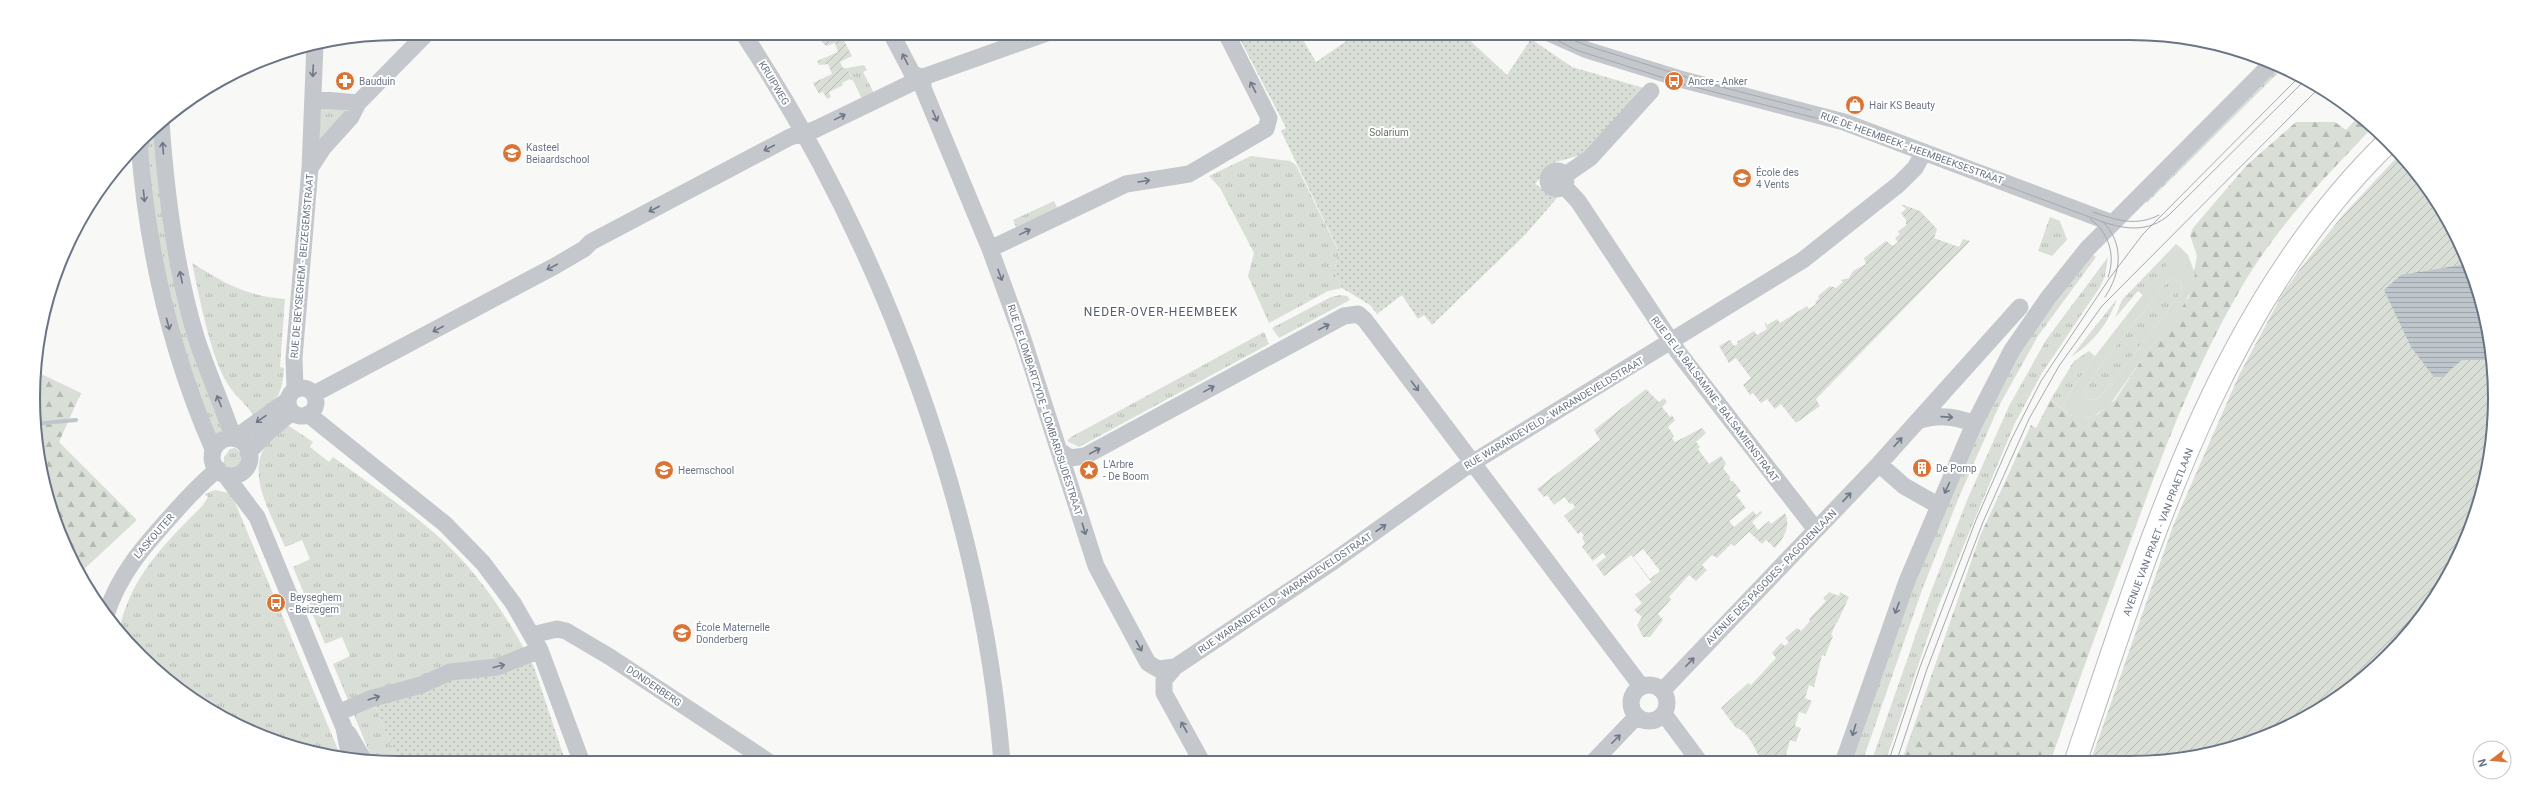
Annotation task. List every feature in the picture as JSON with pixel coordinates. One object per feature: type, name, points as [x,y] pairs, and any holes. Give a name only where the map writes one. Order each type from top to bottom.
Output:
[{"type":"main road","name":"AVENUE VAN PRAET - VAN PRAETLAAN","points":[[2077,756],[2158,527],[2190,447],[2227,366],[2257,310],[2293,252],[2336,197],[2384,146]]},
{"type":"street","points":[[317,146],[351,117],[358,103],[420,40]]},
{"type":"street","name":"KRUIPWEG","points":[[747,40],[804,133],[861,248],[900,337],[950,484],[977,590],[995,698],[1001,756]]},
{"type":"street","points":[[896,40],[912,73],[923,79]]},
{"type":"street","points":[[213,449],[221,440],[234,438],[296,404],[316,404],[314,394],[556,266],[584,250],[591,242],[790,137],[804,133],[942,70],[1027,40]]},
{"type":"street","points":[[990,249],[1126,184],[1194,171],[1263,132],[1269,122],[1229,40]]},
{"type":"street","name":"RUE DE HEEMBEEK - HEEMBEEKSESTRAAT","points":[[1565,40],[1587,50],[1701,85],[1826,117],[1924,152],[2112,223]]},
{"type":"street","name":"RUE DE BEYSEGHEM - BEIZEGEMSTRAAT","points":[[296,404],[294,358],[310,168],[317,146],[313,99],[315,50]]},
{"type":"street","points":[[1845,756],[1902,595],[1939,506],[1974,424],[2001,369],[2026,328],[2072,266],[2112,223],[2268,67]]},
{"type":"street","name":"RUE DE LOMBARTZYDE - LOMBARDSIJDESTRAAT","points":[[923,79],[923,88],[990,249],[1026,346],[1093,558],[1102,578],[1148,663],[1158,669],[1175,667]]},
{"type":"street","name":"RUE DE LA BALSAMINE - BALSAMIENSTRAAT","points":[[1652,91],[1590,158],[1564,181],[1671,342],[1816,530]]},
{"type":"street","points":[[313,99],[358,103]]},
{"type":"street","points":[[162,129],[167,200],[182,285],[207,369],[234,438],[242,442],[248,460],[257,517],[341,720],[360,754]]},
{"type":"street","points":[[140,151],[149,241],[161,298],[178,357],[213,449],[212,458],[257,517]]},
{"type":"street","name":"RUE WARANDEVELD - WARANDEVELDSTRAAT","points":[[1175,667],[1332,563],[1473,462],[1770,282],[1817,250],[1903,180],[1915,168],[1924,152]]},
{"type":"street","name":"AVENUE DES PAGODES - PAGODENLAAN","points":[[1662,690],[1878,464],[2020,307]]},
{"type":"street","points":[[1060,451],[1070,458],[1085,456],[1344,316],[1354,313],[1365,320],[1641,686]]},
{"type":"street","points":[[222,472],[238,476],[268,432],[296,404]]},
{"type":"street","points":[[296,404],[454,532],[497,581],[536,643],[556,688],[580,756]]},
{"type":"street","points":[[1918,421],[1933,417],[1950,417],[1974,424]]},
{"type":"street","points":[[1878,464],[1904,486],[1939,506]]},
{"type":"street","name":"LASKOUTER","points":[[108,608],[123,575],[145,543],[195,490],[222,472]]},
{"type":"street","name":"DONDERBERG","points":[[341,720],[370,699],[421,685],[450,672],[497,667],[557,629],[566,631],[610,657],[760,756]]},
{"type":"street","points":[[1175,667],[1164,680],[1164,692],[1199,756]]},
{"type":"street","points":[[1650,684],[1662,690],[1668,704],[1664,714],[1651,721],[1637,716],[1632,709],[1631,700],[1634,692],[1641,686],[1650,684]]},
{"type":"street","points":[[1664,714],[1695,756]]},
{"type":"street","points":[[1599,756],[1637,716]]},
{"type":"street","points":[[341,720],[349,753]]},
{"type":"green space","points":[[820,40],[844,40],[852,56],[840,62],[843,68],[847,68],[853,81],[850,79],[842,83],[843,85],[829,92],[831,97],[827,99],[823,92],[819,94],[813,83],[832,74],[828,64],[819,65],[817,61],[838,52],[835,43],[826,46]]},
{"type":"green space","name":"Solarium","points":[[1303,40],[1316,62],[1348,40],[1470,40],[1507,75],[1530,40],[1532,40],[1572,67],[1647,89],[1589,153],[1552,163],[1535,184],[1557,198],[1525,235],[1432,325],[1424,315],[1418,319],[1402,295],[1377,314],[1370,305],[1342,288],[1334,271],[1339,252],[1337,247],[1281,131],[1286,128],[1241,41]]},
{"type":"green space","points":[[864,65],[867,70],[863,72],[874,93],[862,99],[847,68]]},
{"type":"green space","points":[[2274,71],[2278,72],[2147,203],[2145,200]]},
{"type":"green space","points":[[323,106],[345,110],[346,115],[320,141],[319,110]]},
{"type":"green space","points":[[2355,120],[2369,131],[2309,196],[2265,251],[2233,302],[2199,369],[2169,438],[2052,756],[1903,756],[1980,536],[2031,425],[2036,428],[2051,399],[2069,415],[2088,418],[2098,414],[2115,400],[2142,359],[2189,297],[2197,256],[2190,235],[2193,228],[2246,166],[2296,122],[2335,122],[2346,130]]},
{"type":"green space","points":[[158,133],[160,166],[224,433],[215,437],[167,302],[145,145]]},
{"type":"green space","points":[[1251,156],[1290,161],[1296,165],[1339,252],[1334,271],[1342,288],[1328,291],[1269,323],[1248,276],[1254,253],[1220,188],[1209,176]]},
{"type":"green space","points":[[2396,159],[2428,199],[2461,261],[2476,305],[2481,328],[2485,351],[2488,398],[2485,445],[2481,468],[2476,491],[2461,535],[2428,597],[2399,634],[2366,667],[2348,682],[2309,708],[2267,729],[2223,744],[2177,753],[2130,756],[2092,756],[2173,526],[2239,375],[2283,293],[2342,216]]},
{"type":"green space","points":[[1054,201],[1058,209],[1017,229],[1013,220]]},
{"type":"green space","points":[[1901,204],[1920,211],[1937,229],[1934,238],[1959,247],[1963,239],[1970,241],[1816,399],[1820,406],[1796,423],[1781,404],[1775,409],[1767,399],[1761,403],[1753,393],[1750,395],[1743,385],[1751,378],[1736,358],[1729,363],[1719,346],[1730,340],[1734,346],[1738,344],[1737,342],[1754,331],[1757,335],[1767,329],[1764,321],[1767,325],[1777,319],[1780,323],[1807,306],[1809,309],[1816,304],[1815,302],[1819,299],[1818,296],[1830,286],[1836,288],[1843,282],[1841,280],[1849,278],[1853,271],[1866,264],[1864,258],[1886,241],[1893,246],[1898,242],[1895,238],[1900,234],[1898,232],[1906,225],[1906,220],[1901,213],[1906,209]]},
{"type":"green space","points":[[2050,217],[2060,221],[2067,240],[2052,256],[2038,251]]},
{"type":"green space","points":[[2176,244],[2180,247],[2144,296],[2138,291],[2115,318],[2122,300]]},
{"type":"green space","points":[[2180,247],[2188,255],[2195,274],[2193,287],[2183,306],[2142,359],[2109,406],[2092,417],[2084,418],[2069,415],[2065,410],[2064,401],[2095,356]],"holes":[[[2173,279],[2182,283],[2181,293],[2100,397],[2094,400],[2088,399],[2084,390],[2100,366],[2167,282]]]},
{"type":"green space","points":[[2092,254],[2096,257],[2038,336],[2000,404],[1959,497],[1922,590],[1864,756],[1854,756],[1914,586],[1941,516],[2003,379],[2032,333]]},
{"type":"green space","points":[[2108,257],[2105,276],[2100,287],[2042,373],[2015,423],[1938,607],[1887,756],[1873,756],[1930,594],[1968,498],[2009,406],[2046,340]]},
{"type":"green space","points":[[192,263],[226,283],[236,287],[258,295],[285,299],[280,367],[284,368],[282,386],[277,397],[254,417],[229,386],[223,375],[206,327]]},
{"type":"green space","points":[[2173,279],[2182,283],[2181,293],[2100,397],[2094,400],[2088,399],[2084,390],[2100,366],[2167,282]]},
{"type":"green space","points":[[1340,295],[1347,296],[1350,300],[1279,338],[1272,328],[1331,297]]},
{"type":"green space","points":[[2117,299],[2109,317],[2099,332],[2086,346],[2071,357]]},
{"type":"green space","points":[[1264,332],[1269,344],[1079,447],[1067,441],[1071,437]]},
{"type":"green space","points":[[2089,351],[2095,356],[2064,401],[2066,412],[2051,399],[2074,361]]},
{"type":"green space","points":[[41,374],[81,393],[59,442],[137,520],[84,569],[67,535],[52,491],[43,445],[40,398]]},
{"type":"green space","points":[[1646,389],[1659,402],[1664,398],[1667,402],[1662,407],[1670,417],[1672,415],[1675,420],[1668,427],[1674,436],[1672,438],[1675,442],[1702,428],[1706,433],[1696,442],[1700,447],[1698,449],[1709,464],[1721,456],[1726,463],[1723,468],[1730,477],[1730,481],[1733,481],[1741,491],[1736,495],[1746,508],[1729,521],[1734,527],[1753,511],[1756,515],[1761,511],[1762,513],[1752,522],[1758,530],[1769,521],[1771,524],[1785,513],[1787,518],[1787,528],[1784,536],[1775,548],[1766,540],[1762,544],[1749,532],[1734,546],[1731,544],[1717,558],[1712,555],[1702,565],[1707,570],[1696,581],[1689,575],[1669,597],[1671,599],[1658,614],[1663,620],[1650,637],[1643,637],[1637,625],[1642,617],[1634,610],[1642,603],[1635,595],[1651,582],[1631,555],[1604,576],[1596,565],[1606,557],[1603,553],[1593,561],[1582,547],[1585,543],[1582,538],[1584,536],[1581,532],[1578,534],[1564,516],[1575,507],[1572,503],[1570,504],[1564,497],[1554,505],[1547,495],[1544,497],[1537,489],[1600,440],[1594,430]],"holes":[[[1643,549],[1660,571],[1650,579],[1633,557]]]},
{"type":"green space","points":[[289,426],[313,442],[310,447],[329,462],[333,457],[401,506],[449,546],[484,586],[519,639],[534,667],[531,664],[374,703],[396,756],[370,755],[333,664],[350,656],[342,637],[325,644],[293,567],[310,559],[302,540],[285,547],[264,498],[260,484],[260,459],[267,444],[285,427]]},
{"type":"green space","points":[[235,448],[241,453],[242,463],[239,471],[231,474],[224,465],[224,457],[230,449]]},
{"type":"green space","points":[[215,490],[229,493],[234,500],[338,751],[305,744],[283,737],[261,729],[219,708],[199,696],[162,667],[121,624],[132,592],[141,576],[163,547],[203,505],[208,497],[205,494]]},
{"type":"green space","points":[[1829,592],[1839,596],[1840,592],[1849,597],[1831,635],[1833,636],[1825,656],[1822,655],[1814,687],[1809,685],[1805,698],[1812,701],[1806,714],[1799,712],[1795,726],[1801,728],[1796,742],[1790,740],[1786,755],[1789,756],[1759,756],[1748,737],[1736,728],[1721,708],[1748,683],[1751,685],[1776,658],[1772,653],[1781,643],[1785,646],[1789,642],[1785,638],[1797,628],[1801,631],[1810,621],[1809,619],[1826,601],[1823,598]]},
{"type":"green space","points":[[527,660],[534,667],[564,756],[396,756],[374,703],[449,676]]},
{"type":"shaded area","points":[[2463,265],[2476,305],[2486,360],[2462,360],[2442,377],[2434,377],[2411,347],[2384,290],[2401,275]]},
{"type":"waterway","points":[[41,423],[76,420]]},
{"type":"tram line","points":[[1557,40],[1576,50],[1683,84],[1843,125],[2103,222],[2129,228],[2146,227],[2161,221],[2169,215],[2301,84]]},
{"type":"tram line","points":[[1573,40],[1702,82],[1811,110]]},
{"type":"tram line","points":[[1890,756],[1920,667],[1976,520],[2011,440],[2041,381],[2109,279],[2143,234],[2295,81]]},
{"type":"tram line","points":[[1898,756],[1927,669],[1983,522],[2029,419],[2059,366],[2102,306],[2315,92]]},
{"type":"tram line","points":[[2093,212],[2110,218],[2126,221],[2142,221],[2159,215]]},
{"type":"tram line","points":[[2090,219],[2097,224],[2109,245],[2111,261],[2108,277]]},
{"type":"tram line","points":[[2103,222],[2110,231],[2118,249],[2115,278],[2105,297]]},
{"type":"place","name":"Bauduin","points":[[345,81]]},
{"type":"place","name":"Ancre - Anker","points":[[1674,81]]},
{"type":"place","name":"Hair KS Beauty","points":[[1855,105]]},
{"type":"place","name":"Kasteel Beiaardschool","points":[[512,153]]},
{"type":"place","name":"École des 4 Vents","points":[[1742,178]]},
{"type":"place","name":"De Pomp","points":[[1922,468]]},
{"type":"place","name":"Heemschool","points":[[664,470]]},
{"type":"place","name":"L'Arbre - De Boom","points":[[1089,470]]},
{"type":"place","name":"Beyseghem - Beizegem","points":[[276,603]]},
{"type":"place","name":"École Maternelle Donderberg","points":[[682,633]]},
{"type":"district","name":"NEDER-OVER-HEEMBEEK","points":[[1161,312]]}]
